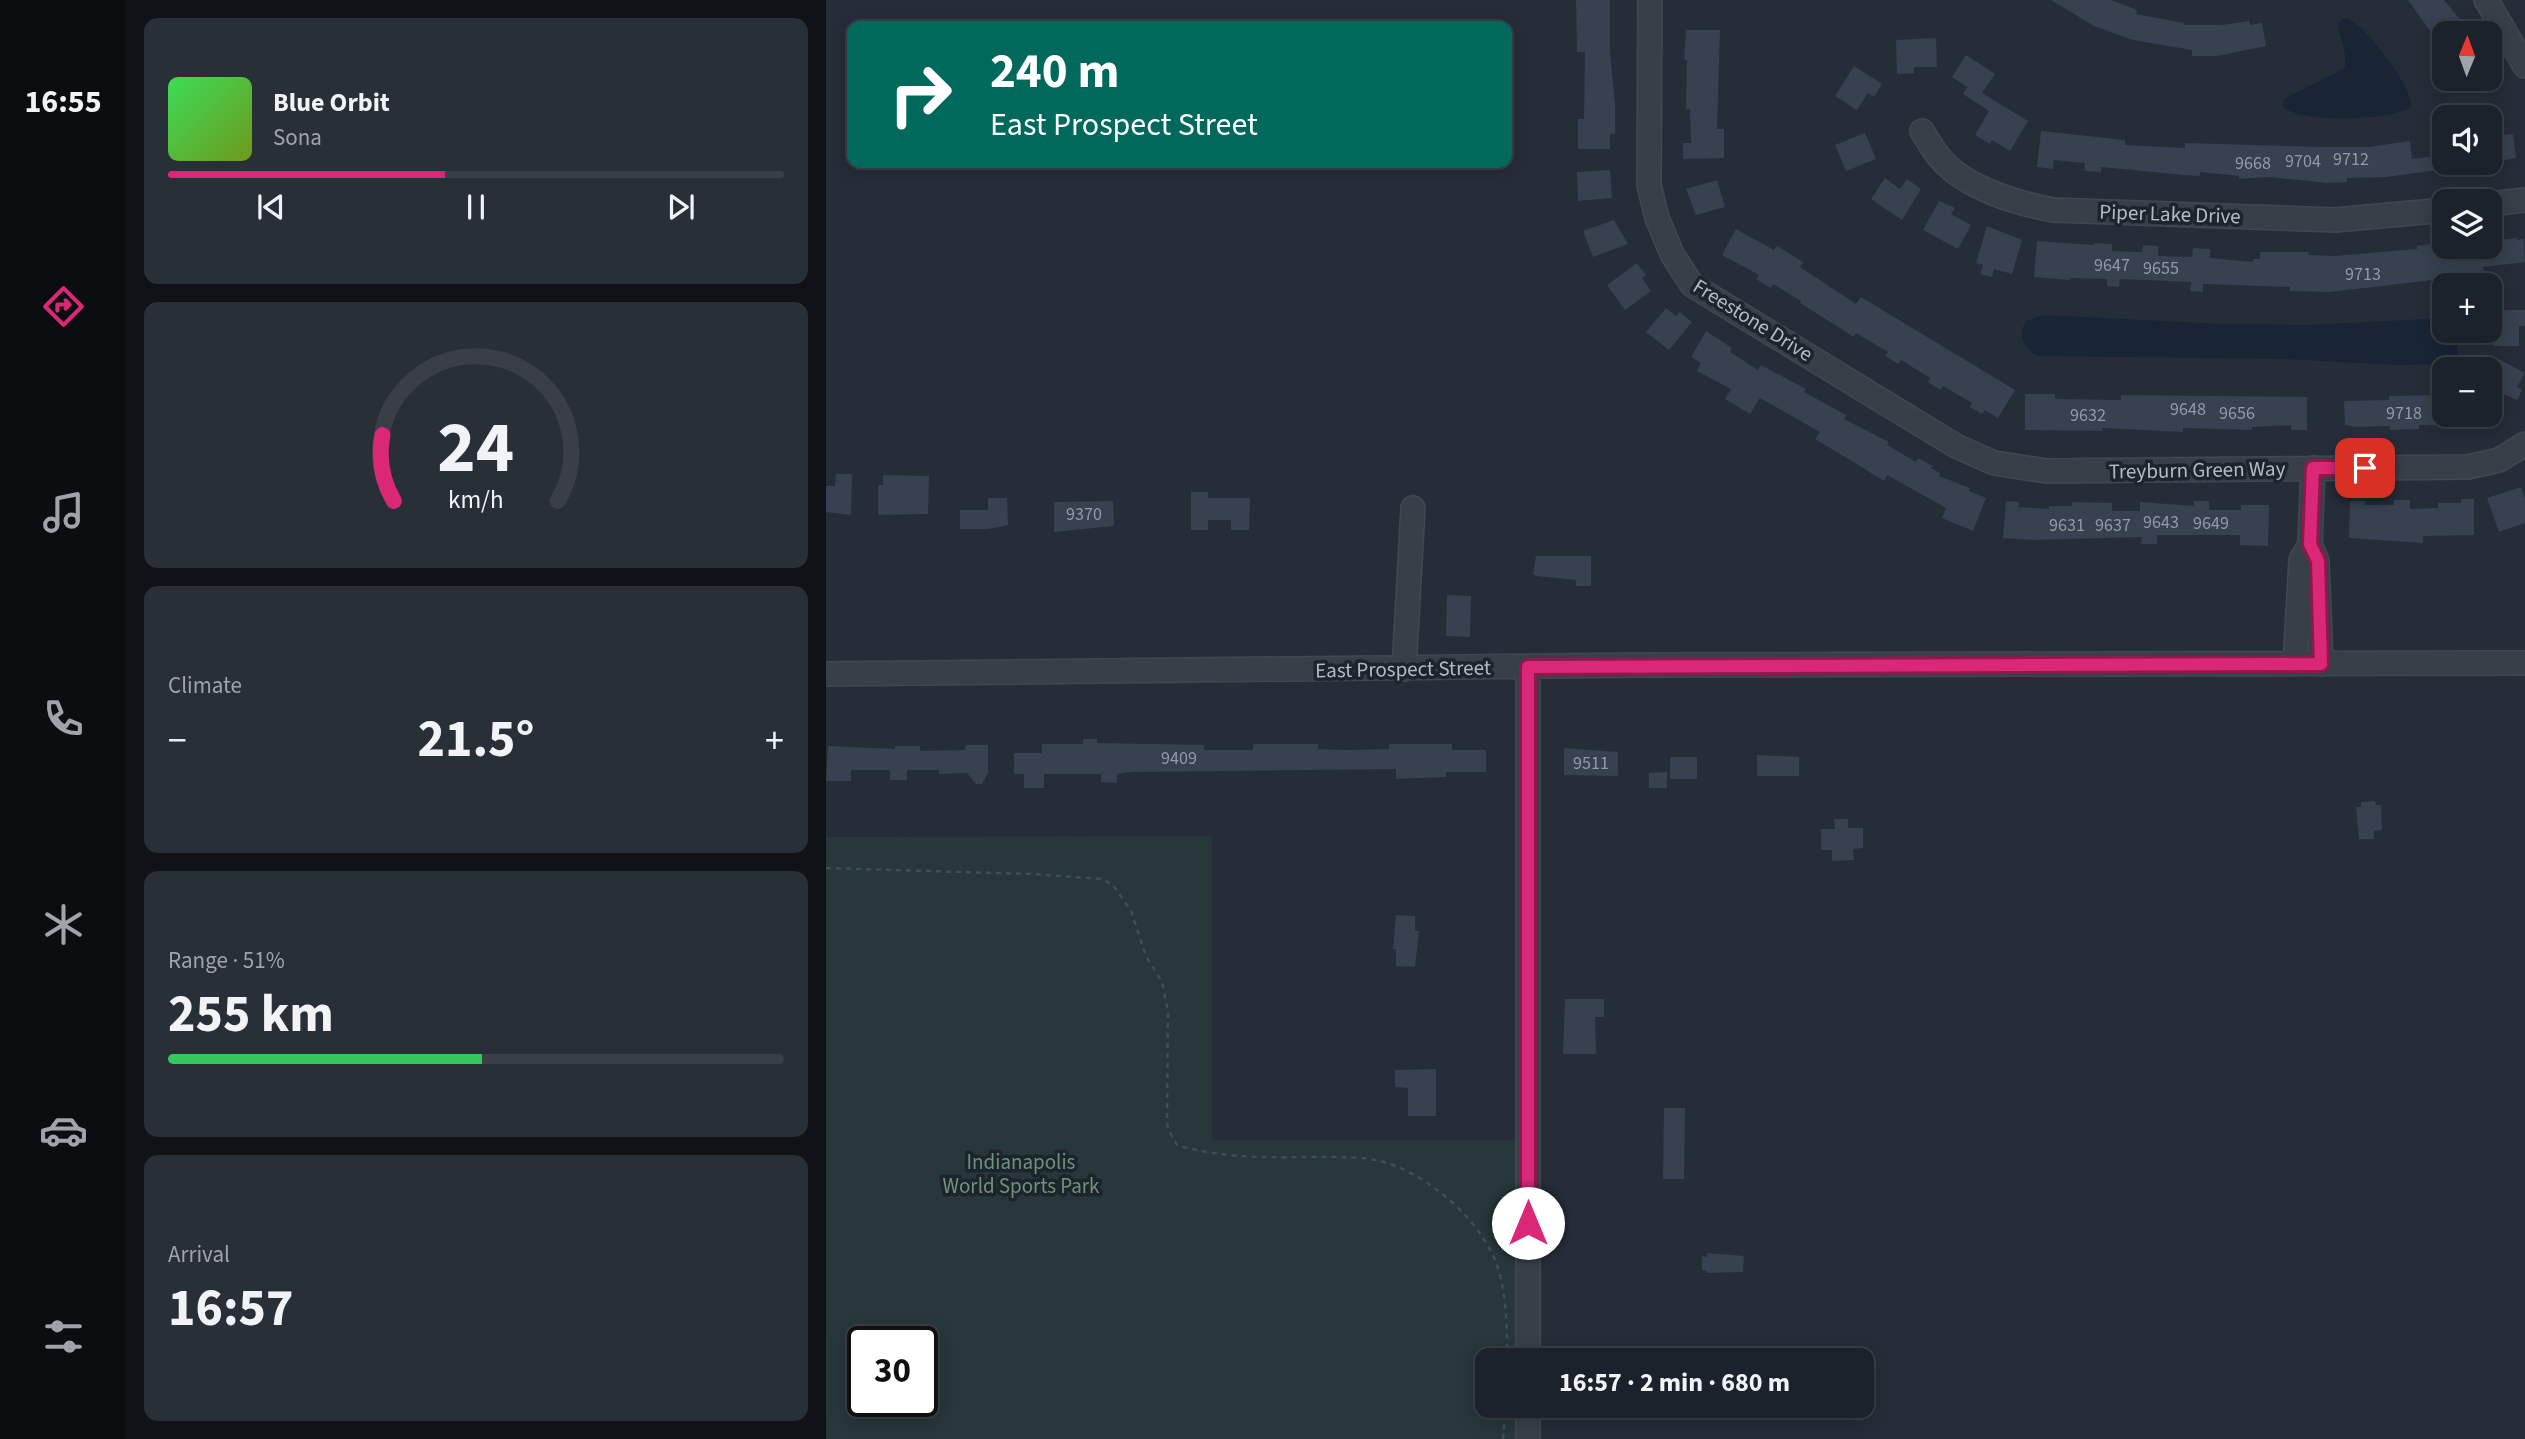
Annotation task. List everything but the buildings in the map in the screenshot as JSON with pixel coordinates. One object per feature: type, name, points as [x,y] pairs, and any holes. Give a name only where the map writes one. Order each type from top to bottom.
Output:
[{"type":"street","name":"Freestone Drive","points":[[1650,0],[1649,186],[1657,218],[1672,254],[1692,285],[1956,446],[1994,463]]},
{"type":"street","points":[[2486,0],[2525,66]]},
{"type":"street","name":"Piper Lake Drive","points":[[1922,131],[1941,160],[1971,183],[2036,207],[2053,210],[2335,220],[2432,211]]},
{"type":"street","points":[[2502,203],[2525,200]]},
{"type":"street","name":"Treyburn Green Way","points":[[1994,463],[2047,471],[2468,467],[2493,462],[2523,446]]},
{"type":"street","points":[[2313,468],[2310,544],[2318,561],[2321,664]]},
{"type":"street","points":[[1404,669],[1413,508]]},
{"type":"street","points":[[2295,664],[2301,559],[2310,544]]},
{"type":"street","name":"East Prospect Street","points":[[826,674],[1528,667],[2525,663]]},
{"type":"street","points":[[1528,667],[1528,1348]]},
{"type":"street","points":[[1528,1418],[1528,1439]]},
{"type":"path","points":[[826,868],[1031,874],[1102,879],[1113,885],[1132,911],[1146,956],[1163,982],[1168,1011],[1167,1118],[1168,1129],[1177,1145],[1228,1157],[1364,1158],[1398,1165],[1416,1176],[1461,1210],[1493,1256],[1504,1296],[1506,1348]]},
{"type":"path","points":[[1503,1439],[1505,1418]]},
{"type":"green space","name":"Indianapolis World Sports Park","points":[[1212,836],[1212,1140],[1520,1140],[1520,1348],[1475,1348],[1475,1418],[1520,1418],[1520,1439],[826,1439],[826,837]]},
{"type":"water","points":[[2347,18],[2365,32],[2387,58],[2405,86],[2411,107],[2385,115],[2346,119],[2307,116],[2283,106],[2284,99],[2345,68],[2345,54],[2338,26],[2342,19]]},
{"type":"water","points":[[2044,315],[2223,324],[2307,325],[2432,318],[2432,343],[2458,343],[2456,357],[2432,357],[2432,364],[2286,359],[2038,356],[2029,350],[2023,341],[2022,331],[2026,321]]},
{"type":"route","points":[[1528,1223],[1528,667],[2321,664],[2318,561],[2310,544],[2313,468],[2365,468]]}]
